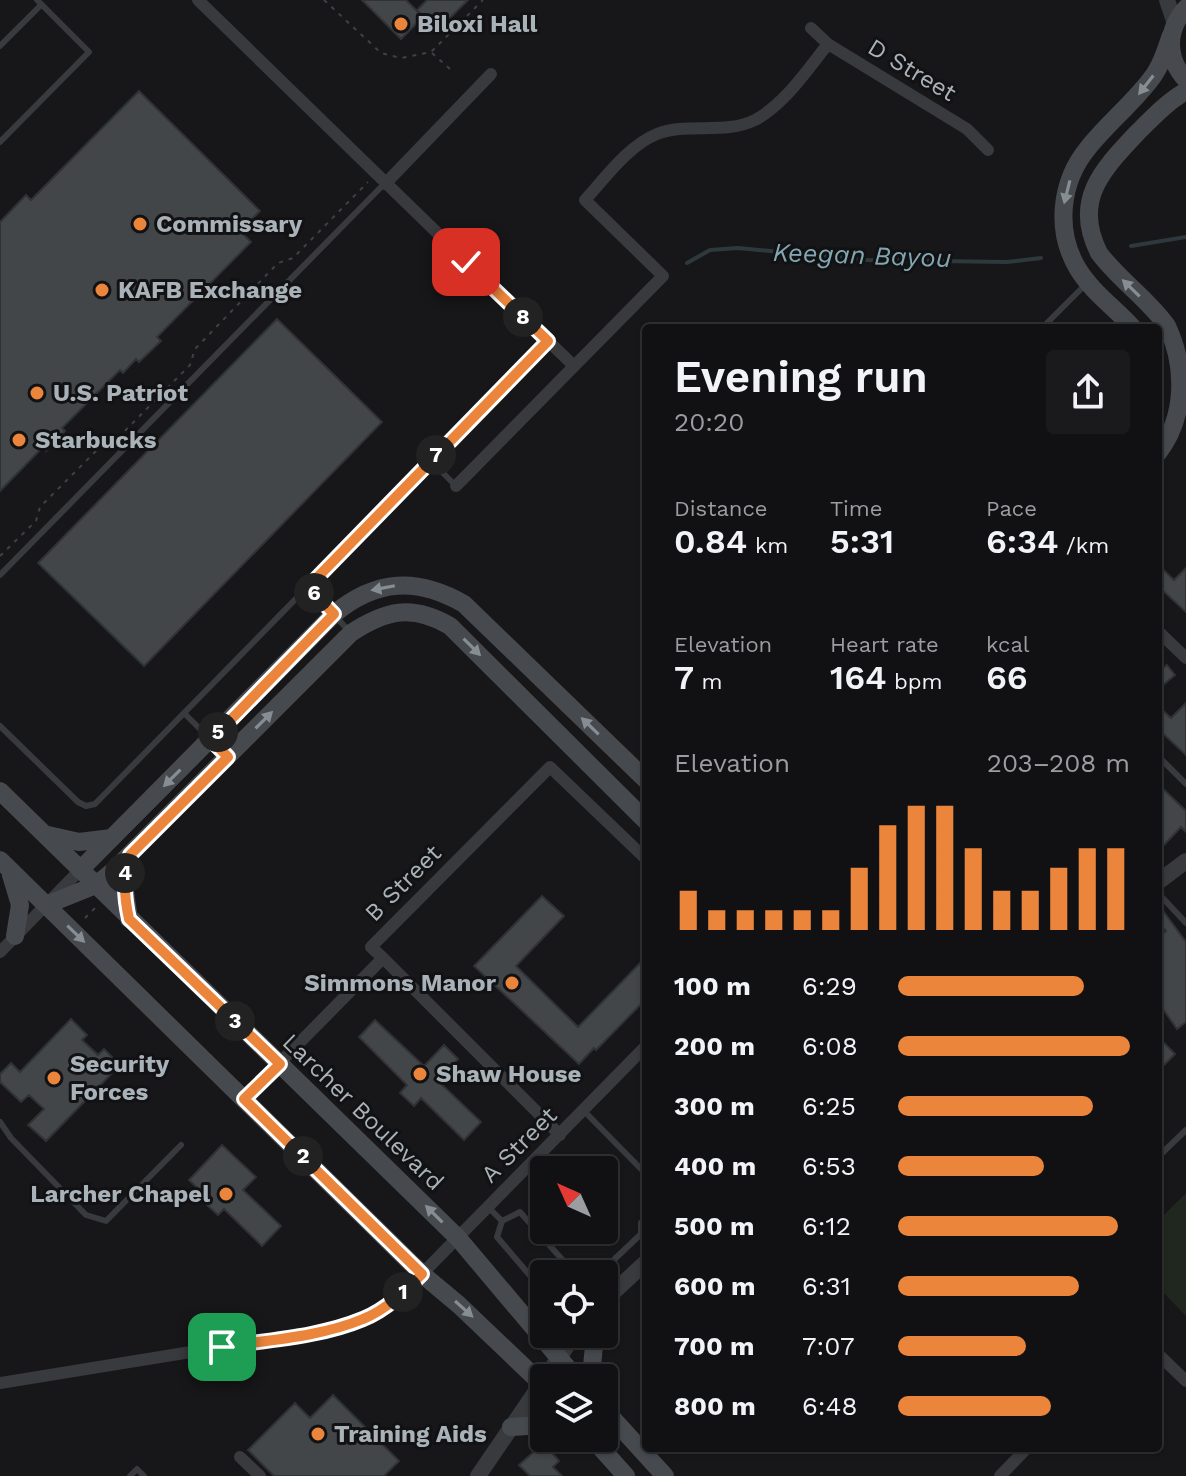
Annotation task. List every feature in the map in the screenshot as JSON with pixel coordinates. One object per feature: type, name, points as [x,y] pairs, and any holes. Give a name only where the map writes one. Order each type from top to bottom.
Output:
[{"type":"main road","points":[[1129,324],[1088,282],[1067,246],[1063,233],[1064,200],[1078,162],[1152,78],[1173,29],[1186,8]]},
{"type":"main road","points":[[1173,29],[1171,55],[1186,80]]},
{"type":"main road","points":[[1162,449],[1182,410],[1185,383],[1176,342],[1153,309],[1109,267],[1092,240],[1091,196],[1101,173],[1121,150],[1160,109],[1186,91]]},
{"type":"main road","points":[[80,870],[334,614],[371,590],[390,586],[427,588],[445,594],[477,615],[642,776]]},
{"type":"main road","points":[[46,905],[98,894],[130,855],[351,633],[382,615],[396,612],[420,613],[450,626],[642,817]]},
{"type":"main road","name":"Larcher Boulevard","points":[[0,791],[80,870],[98,894],[129,919],[458,1238],[563,1364]]},
{"type":"main road","points":[[41,831],[69,842],[112,838]]},
{"type":"main road","points":[[129,919],[124,885],[130,855]]},
{"type":"main road","points":[[4,864],[422,1274],[530,1373]]},
{"type":"main road","points":[[4,864],[16,884],[20,905],[15,936]]},
{"type":"main road","points":[[618,1424],[642,1450]]},
{"type":"main road","points":[[511,1427],[530,1426]]},
{"type":"main road","points":[[606,1452],[629,1476],[650,1459]]},
{"type":"main road","points":[[644,1452],[665,1476]]},
{"type":"street","points":[[198,0],[574,366]]},
{"type":"street","points":[[1167,0],[1173,29]]},
{"type":"street","name":"D Street","points":[[811,28],[828,44],[967,129],[988,150]]},
{"type":"street","points":[[456,486],[663,276],[585,200],[644,140],[660,132],[727,127],[754,120],[775,105],[828,44]]},
{"type":"street","points":[[380,179],[491,74]]},
{"type":"street","points":[[1162,635],[1186,658]]},
{"type":"street","name":"B Street","points":[[244,1099],[383,958],[371,947],[550,767],[642,855]]},
{"type":"street","points":[[1162,873],[1186,861]]},
{"type":"street","points":[[0,952],[80,870]]},
{"type":"street","points":[[383,958],[560,1135]]},
{"type":"street","name":"A Street","points":[[0,1383],[307,1333],[365,1319],[398,1297],[422,1274],[642,1050]]},
{"type":"street","points":[[618,1288],[642,1266]]},
{"type":"street","points":[[554,1364],[565,1348]]},
{"type":"street","points":[[1162,1358],[1186,1381]]},
{"type":"street","points":[[478,1476],[530,1401]]},
{"type":"street","points":[[1000,1476],[1023,1452]]},
{"type":"street","points":[[240,1457],[260,1476]]},
{"type":"lane","points":[[0,46],[39,2],[89,52],[0,142]]},
{"type":"lane","points":[[0,575],[380,179]]},
{"type":"lane","points":[[1046,324],[1088,282]]},
{"type":"lane","points":[[1137,324],[1153,309]]},
{"type":"lane","points":[[0,726],[78,802],[90,806],[98,801],[548,341]]},
{"type":"lane","points":[[431,461],[456,486]]},
{"type":"lane","points":[[308,587],[351,633]]},
{"type":"lane","points":[[184,713],[228,757]]},
{"type":"lane","points":[[1162,760],[1186,784]]},
{"type":"lane","points":[[1162,897],[1186,923]]},
{"type":"lane","points":[[584,1110],[642,1170]]},
{"type":"lane","points":[[0,1122],[11,1138],[86,1215],[106,1221],[181,1145]]},
{"type":"lane","points":[[1162,1153],[1186,1130]]},
{"type":"lane","points":[[0,1142],[11,1138]]},
{"type":"lane","points":[[488,1207],[502,1221]]},
{"type":"lane","points":[[530,1276],[497,1237],[502,1221],[520,1212],[563,1260]]},
{"type":"lane","points":[[614,1260],[641,1234],[642,1222]]},
{"type":"lane","points":[[130,1476],[137,1469],[144,1476]]},
{"type":"path","points":[[324,0],[381,53],[401,58],[431,52],[483,0]]},
{"type":"path","points":[[431,52],[451,70]]},
{"type":"path","points":[[0,556],[36,521],[40,507],[98,449],[113,443],[190,365],[195,349],[278,263],[293,258],[380,179]]},
{"type":"path","points":[[81,922],[98,894]]},
{"type":"shaded area","points":[[1186,1193],[1186,1316],[1162,1291],[1162,1217]]},
{"type":"building","points":[[362,0],[406,0],[423,17],[401,39]]},
{"type":"building","points":[[427,0],[468,0],[437,31],[417,10]]},
{"type":"building","name":"KAFB Exchange","points":[[139,91],[260,211],[240,231],[251,242],[157,337],[161,341],[139,362],[136,359],[123,373],[120,370],[62,428],[65,431],[46,451],[43,447],[0,491],[0,222],[26,195],[31,200]]},
{"type":"building","points":[[277,319],[382,422],[144,666],[38,563]]},
{"type":"building","points":[[1186,568],[1186,612],[1162,590],[1162,569],[1174,580]]},
{"type":"building","points":[[1167,665],[1175,675],[1162,686],[1162,669]]},
{"type":"building","points":[[1186,703],[1186,755],[1162,733],[1162,710],[1171,718]]},
{"type":"building","points":[[1162,788],[1186,811],[1186,832],[1181,827],[1163,846]]},
{"type":"building","name":"Simmons Manor","points":[[542,896],[564,916],[516,966],[578,1027],[642,961],[642,1003],[579,1064],[474,966]]},
{"type":"building","points":[[1162,909],[1186,942],[1186,1022],[1177,1029],[1162,1008],[1162,935],[1166,931],[1162,926]]},
{"type":"building","name":"Security Forces","points":[[71,1019],[87,1035],[82,1040],[98,1055],[104,1049],[120,1065],[46,1141],[28,1125],[44,1109],[29,1095],[21,1102],[0,1082],[0,1074],[11,1063],[20,1072]]},
{"type":"building","name":"Shaw House","points":[[375,1020],[424,1066],[444,1045],[458,1059],[437,1080],[481,1122],[464,1140],[421,1098],[414,1106],[400,1093],[407,1085],[359,1037]]},
{"type":"building","points":[[1162,1041],[1175,1054],[1162,1067]]},
{"type":"building","name":"Larcher Chapel","points":[[222,1145],[256,1177],[243,1190],[281,1226],[262,1246],[224,1209],[218,1215],[207,1205],[211,1201],[189,1180]]},
{"type":"building","name":"Training Aids","points":[[333,1395],[399,1461],[384,1476],[274,1476],[248,1450],[295,1403],[310,1418]]},
{"type":"building","points":[[534,1452],[551,1452],[559,1461],[553,1467],[562,1476],[530,1476],[519,1465]]},
{"type":"waterway","name":"Keegan Bayou","points":[[1131,246],[1186,237]]},
{"type":"waterway","name":"Keegan Bayou","points":[[687,263],[710,250],[738,248],[868,260],[1007,262],[1041,258]]},
{"type":"place","name":"Biloxi Hall","points":[[401,24]]},
{"type":"place","name":"Commissary","points":[[140,224]]},
{"type":"place","name":"KAFB Exchange","points":[[102,290]]},
{"type":"place","name":"U.S. Patriot","points":[[37,393]]},
{"type":"place","name":"Starbucks","points":[[19,440]]},
{"type":"place","name":"Simmons Manor","points":[[512,983]]},
{"type":"place","name":"Shaw House","points":[[420,1074]]},
{"type":"place","name":"Security Forces","points":[[54,1078]]},
{"type":"place","name":"Larcher Chapel","points":[[226,1194]]},
{"type":"place","name":"Training Aids","points":[[318,1434]]},
{"type":"route","points":[[222,1347],[307,1333],[365,1319],[398,1297],[422,1274],[244,1099],[280,1064],[129,919],[124,896],[127,865],[130,855],[228,757],[211,740],[334,614],[308,587],[548,341],[466,262]]}]
